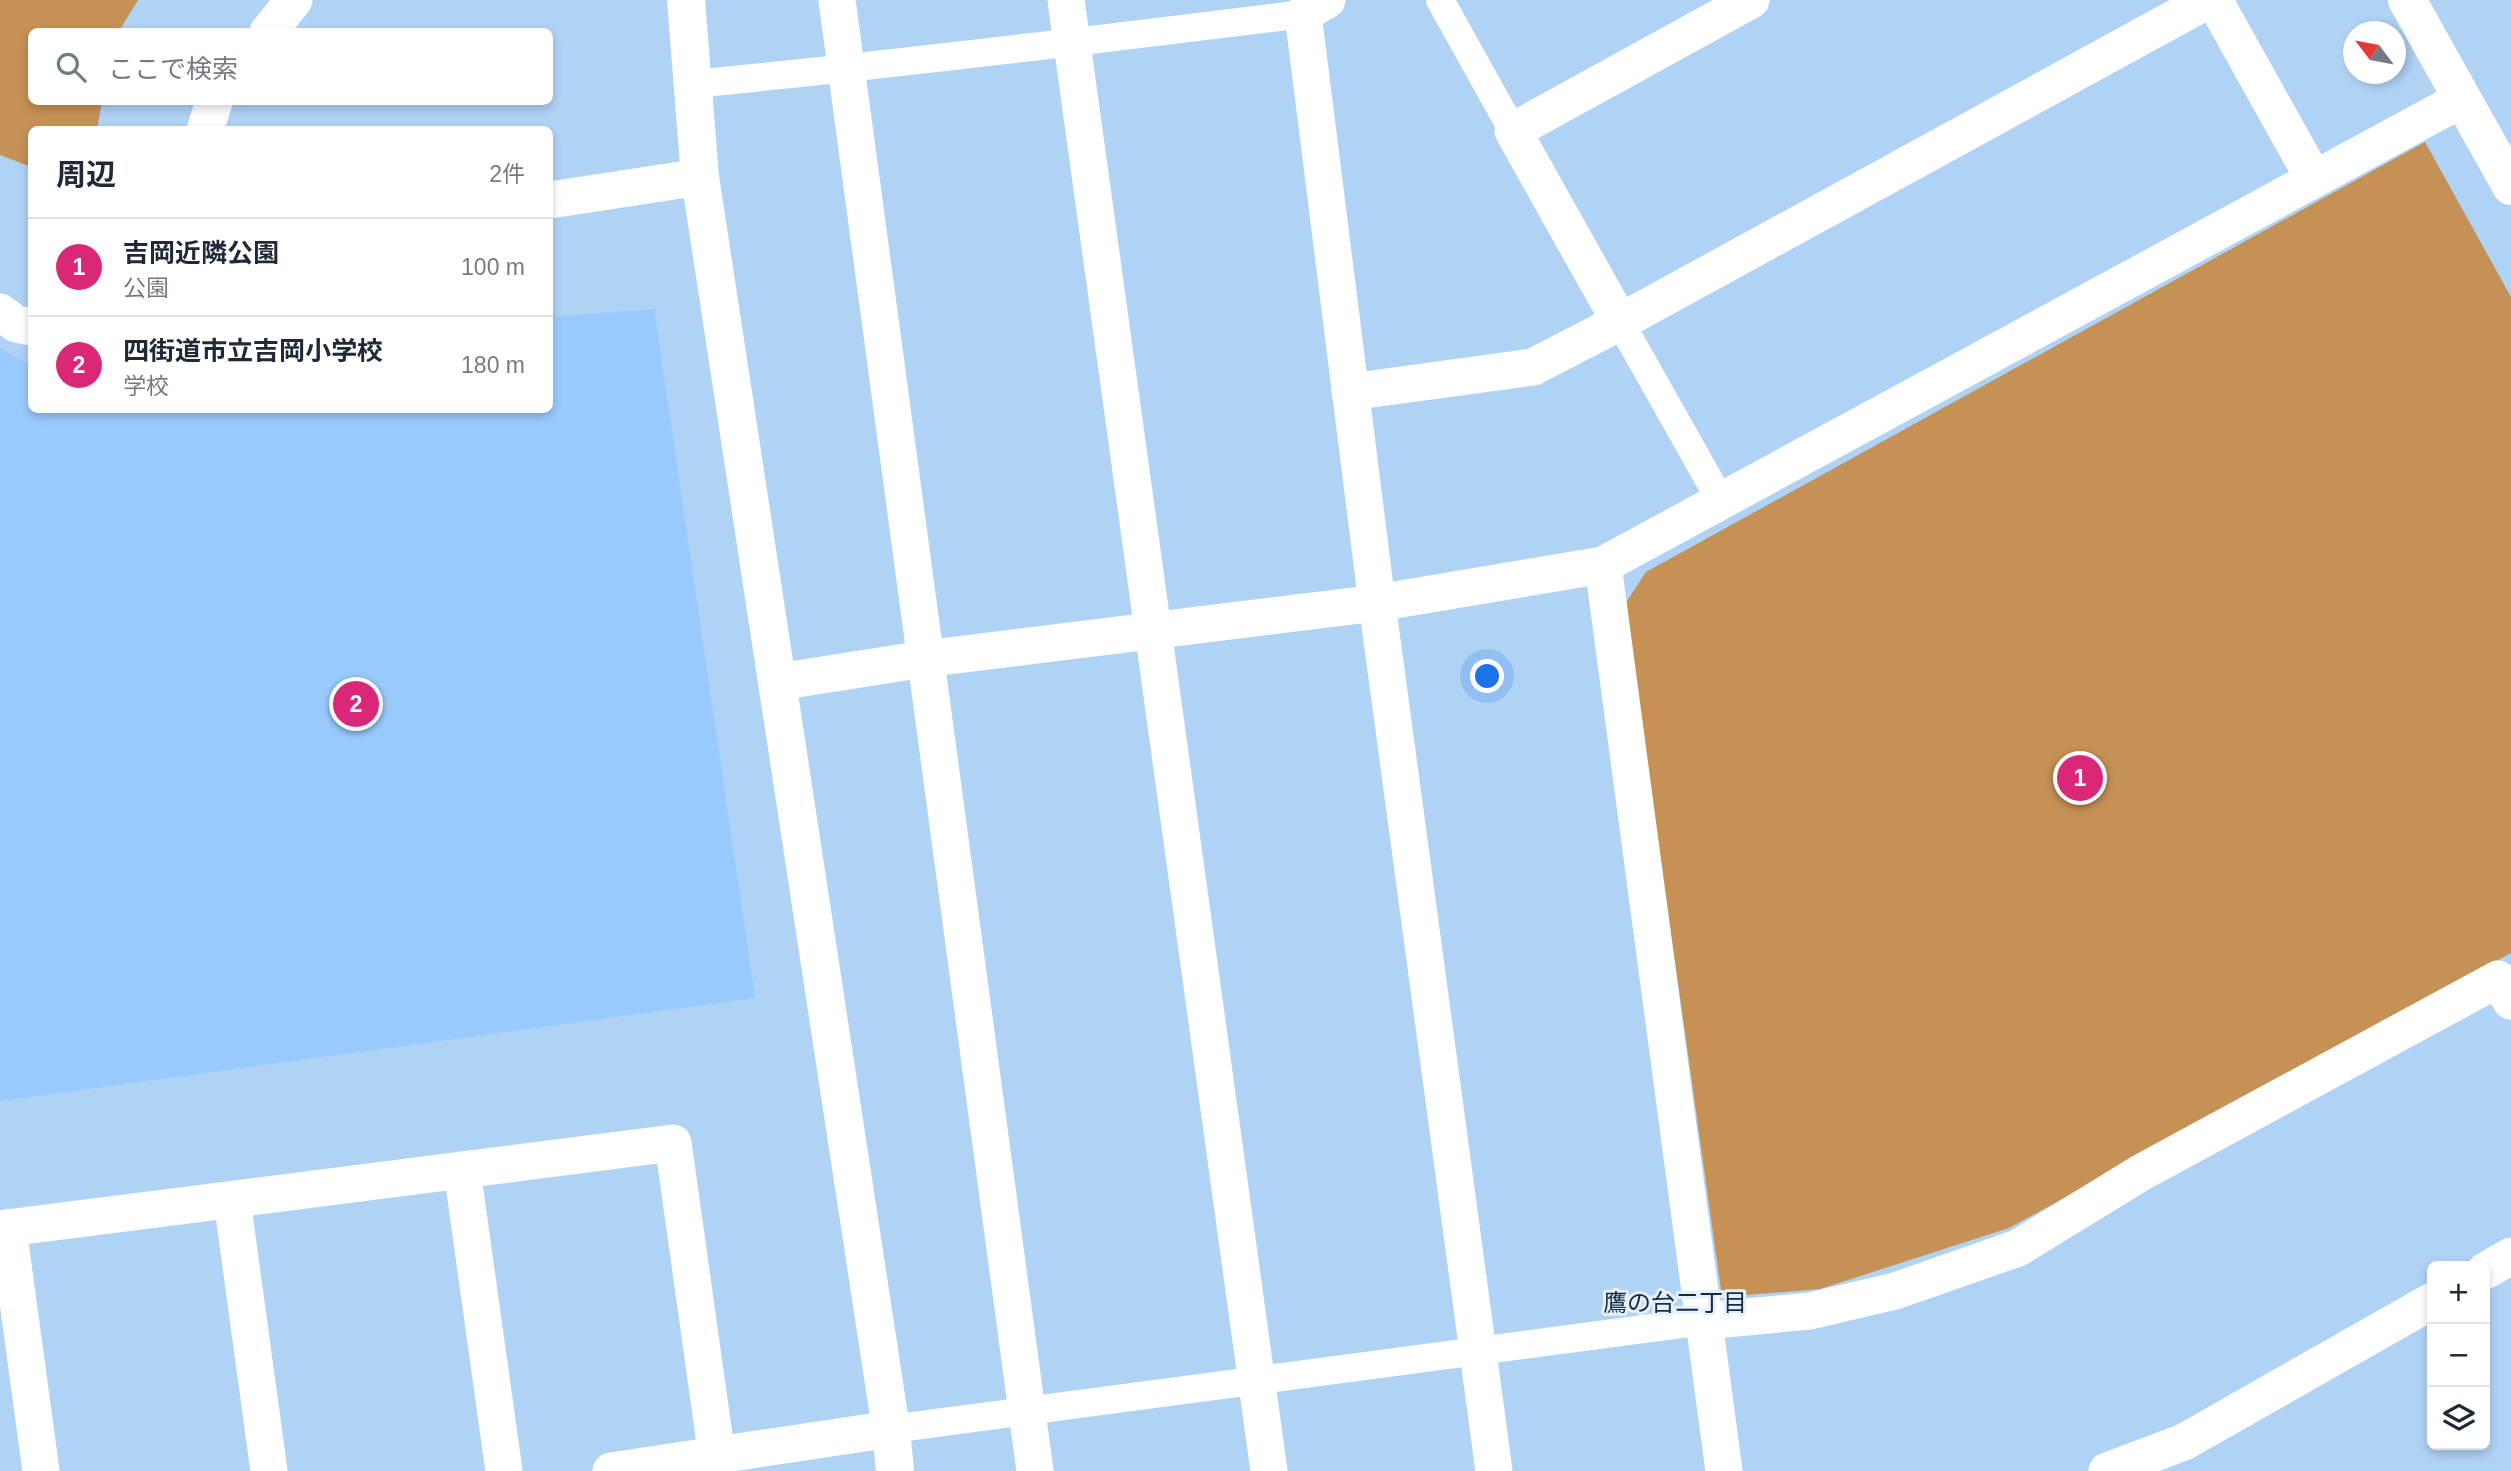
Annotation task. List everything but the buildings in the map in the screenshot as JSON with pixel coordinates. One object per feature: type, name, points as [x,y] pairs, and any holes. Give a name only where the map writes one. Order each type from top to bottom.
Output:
[{"type":"street","points":[[271,28],[293,0]]},
{"type":"street","points":[[686,0],[700,177],[891,1429],[895,1471]]},
{"type":"street","points":[[837,0],[1035,1471]]},
{"type":"street","points":[[1066,0],[1269,1471]]},
{"type":"street","points":[[1440,0],[1721,501]]},
{"type":"street","points":[[1513,131],[1751,0]]},
{"type":"street","points":[[1350,392],[1533,367],[2207,0]]},
{"type":"street","points":[[2214,0],[2314,179]]},
{"type":"street","points":[[2407,0],[2511,186]]},
{"type":"street","points":[[693,84],[846,70],[1072,44],[1315,7],[1350,392],[1494,1471]]},
{"type":"street","points":[[778,682],[924,659],[1377,603],[1603,565],[2462,99]]},
{"type":"street","points":[[206,126],[213,105]]},
{"type":"street","points":[[553,200],[700,177]]},
{"type":"street","points":[[0,312],[16,324],[28,326]]},
{"type":"street","points":[[1603,565],[1724,1471]]},
{"type":"street","points":[[611,1471],[718,1464],[891,1429],[1704,1321],[1822,1308],[1895,1291],[2018,1248],[2142,1172],[2498,979],[2511,1001]]},
{"type":"street","points":[[41,1471],[4,1228],[673,1143],[718,1464]]},
{"type":"street","points":[[463,1170],[505,1471]]},
{"type":"street","points":[[232,1200],[269,1471]]},
{"type":"street","points":[[2490,1268],[2511,1256]]},
{"type":"street","points":[[2107,1471],[2184,1442],[2427,1304]]},
{"type":"shaded area","points":[[0,0],[138,0],[121,28],[28,28],[28,105],[101,105],[98,126],[28,126],[28,166],[0,155]]},
{"type":"shaded area","points":[[2425,142],[2511,297],[2511,953],[2009,1228],[1820,1289],[1722,1297],[1625,604],[1646,572]]},
{"type":"shaded area","points":[[654,309],[755,998],[0,1101],[0,348],[28,363],[28,413],[553,413],[553,317]]},
{"type":"place","name":"四街道市立吉岡小学校","points":[[356,704]]},
{"type":"place","name":"吉岡近隣公園","points":[[2080,778]]},
{"type":"district","name":"鷹の台二丁目","points":[[1675,1302]]}]
